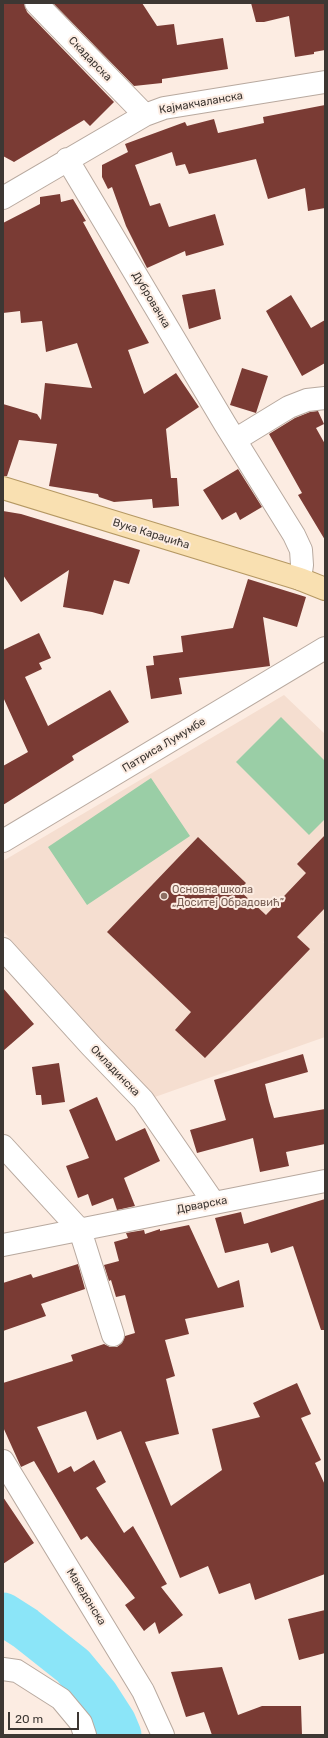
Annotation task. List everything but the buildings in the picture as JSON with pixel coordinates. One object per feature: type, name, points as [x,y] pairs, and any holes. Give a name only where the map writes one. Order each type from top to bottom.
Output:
[{"type":"main road","name":"Вука Караџића","points":[[3,488],[300,579]]},
{"type":"main road","points":[[300,579],[325,589]]},
{"type":"street","name":"Скадарска","points":[[36,3],[145,115]]},
{"type":"street","name":"Кајмакчаланска","points":[[3,198],[145,115],[164,108],[325,82]]},
{"type":"street","name":"Дубровачка","points":[[67,160],[235,440],[294,534],[301,550],[302,565],[300,579]]},
{"type":"street","points":[[235,440],[289,406],[307,400],[325,398]]},
{"type":"street","name":"Патриса Лумумбе","points":[[3,841],[325,648]]},
{"type":"street","name":"Омладинска","points":[[3,949],[90,1046],[143,1100],[214,1203]]},
{"type":"street","points":[[3,1146],[80,1230],[113,1335]]},
{"type":"street","name":"Дрварска","points":[[3,1245],[325,1181]]},
{"type":"street","name":"Македонска","points":[[3,1462],[143,1691],[163,1735]]},
{"type":"street","points":[[3,1669],[17,1671],[61,1699],[81,1724],[85,1735]]},
{"type":"shaded area","name":"Основна школа „Доситеј Обрадовић”","points":[[284,695],[325,734],[325,941],[323,942],[325,944],[325,1037],[152,1098],[3,931],[3,861]]},
{"type":"green space","points":[[281,717],[325,761],[325,819],[309,835],[236,762]]},
{"type":"green space","points":[[151,778],[190,836],[87,905],[48,847]]},
{"type":"waterway","points":[[3,1614],[25,1628],[73,1666],[97,1695],[115,1723],[120,1735]]},
{"type":"place","name":"Основна школа „Доситеј Обрадовић”","points":[[164,896]]}]
